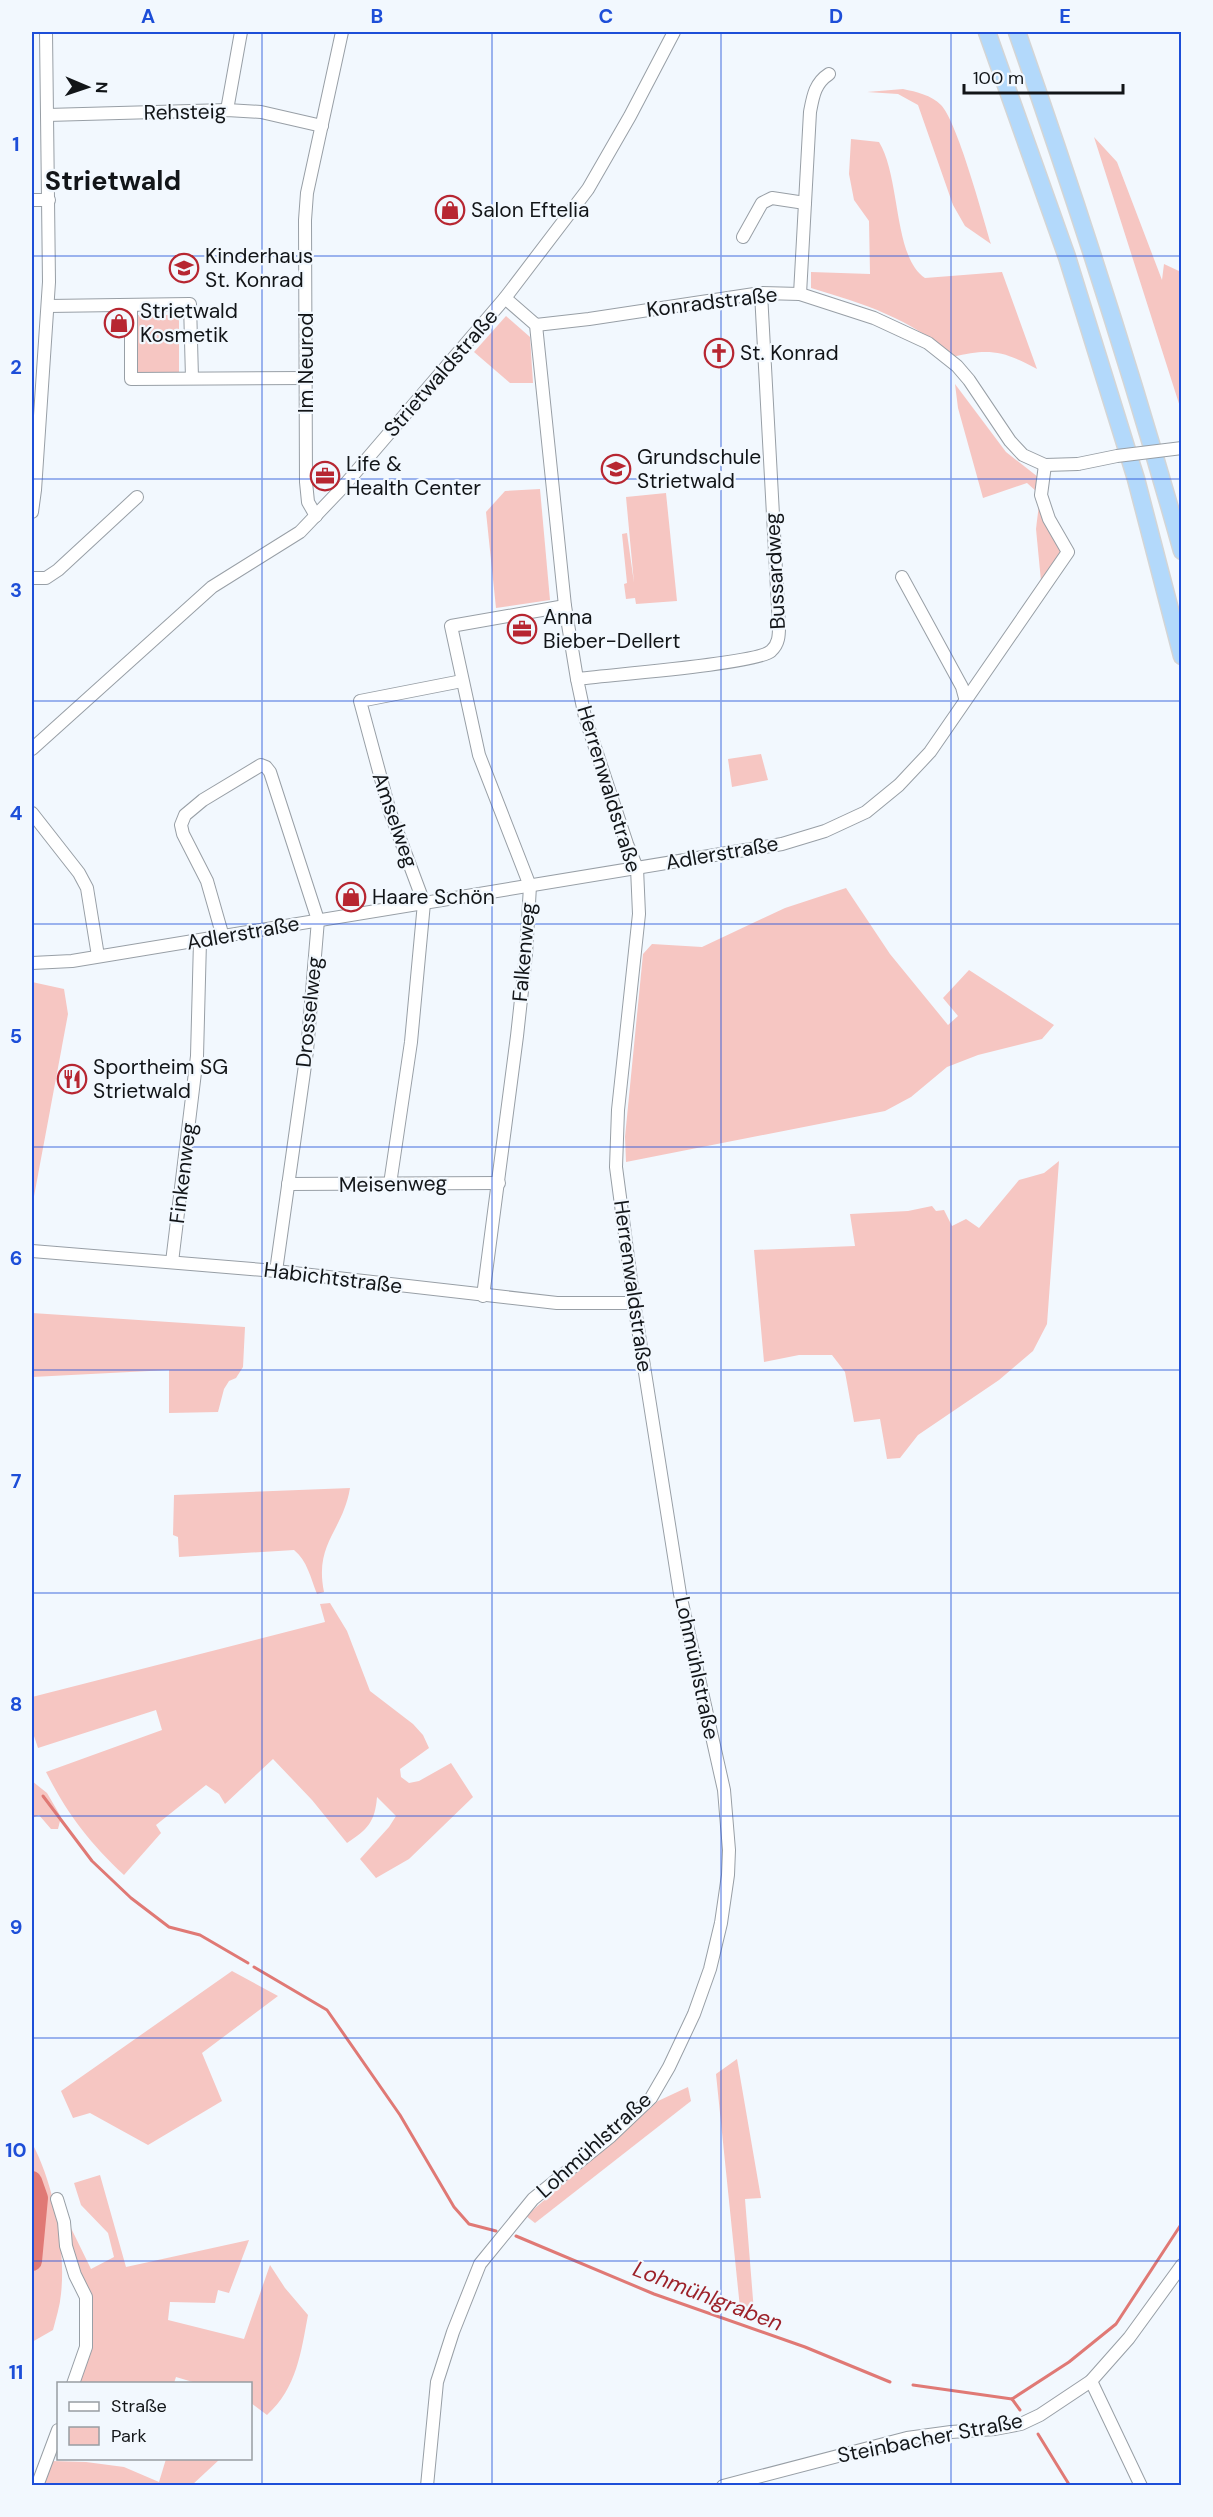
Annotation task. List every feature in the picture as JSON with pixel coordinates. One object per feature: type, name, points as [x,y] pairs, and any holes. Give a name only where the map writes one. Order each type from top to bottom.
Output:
[{"type":"highway","points":[[987,32],[1067,257],[1136,479],[1182,656]]},
{"type":"highway","points":[[1017,32],[1061,157],[1157,463],[1182,551]]},
{"type":"highway","points":[[1157,463],[1182,504]]},
{"type":"street","points":[[32,512],[48,306],[46,32]]},
{"type":"street","points":[[227,111],[242,32]]},
{"type":"street","name":"Im Neurod","points":[[316,516],[308,502],[306,482],[305,220],[307,193],[342,32]]},
{"type":"street","name":"Strietwaldstraße","points":[[32,749],[212,586],[290,539],[316,516],[505,298],[588,189],[674,32]]},
{"type":"street","points":[[800,294],[810,112],[817,85],[829,74]]},
{"type":"street","name":"Rehsteig","points":[[48,115],[261,112],[322,126]]},
{"type":"street","points":[[742,237],[762,203],[772,198],[806,203]]},
{"type":"street","points":[[32,200],[49,200]]},
{"type":"street","name":"Konradstraße","points":[[536,325],[761,293],[800,294],[874,318],[908,332],[943,354],[969,380],[1010,441],[1023,455],[1045,465]]},
{"type":"street","name":"Bussardweg","points":[[577,678],[741,661],[770,652],[778,644],[779,626],[761,293]]},
{"type":"street","points":[[505,298],[536,325]]},
{"type":"street","points":[[48,306],[190,304],[192,378]]},
{"type":"street","points":[[131,305],[131,379],[306,378]]},
{"type":"street","name":"Herrenwaldstraße","points":[[536,325],[540,346],[565,606],[577,678],[588,728],[637,868],[639,914],[618,1110],[616,1167],[634,1303],[651,1403]]},
{"type":"street","points":[[1045,465],[1078,464],[1116,456],[1182,448]]},
{"type":"street","name":"Adlerstraße","points":[[32,963],[44,964],[200,941],[782,844],[825,831],[866,812],[899,785],[930,752],[1068,552],[1049,519],[1041,495],[1045,465]]},
{"type":"street","points":[[32,578],[46,578],[58,570],[137,497]]},
{"type":"street","points":[[902,577],[966,698]]},
{"type":"street","name":"Falkenweg","points":[[483,1296],[526,954],[530,886],[479,755],[451,626],[565,606]]},
{"type":"street","name":"Amselweg","points":[[390,1184],[411,1042],[424,903],[390,812],[360,701],[462,681]]},
{"type":"street","name":"Drosselweg","points":[[223,937],[207,881],[183,834],[182,825],[185,815],[203,800],[261,765],[266,766],[270,772],[318,920],[307,1051],[276,1271]]},
{"type":"street","points":[[32,813],[79,873],[87,888],[98,956]]},
{"type":"street","name":"Finkenweg","points":[[172,1262],[197,1056],[200,941]]},
{"type":"street","name":"Meisenweg","points":[[288,1184],[499,1182]]},
{"type":"street","name":"Habichtstraße","points":[[32,1251],[276,1271],[557,1303],[634,1303]]},
{"type":"street","name":"Lohmühlstraße","points":[[427,2486],[437,2382],[453,2332],[480,2264],[533,2199],[611,2136],[651,2098],[669,2067],[694,2014],[710,1969],[721,1923],[729,1850],[724,1790],[680,1594],[651,1403]]},
{"type":"street","points":[[57,2199],[64,2222],[66,2246],[75,2275],[86,2297],[86,2347],[74,2382]]},
{"type":"street","name":"Steinbacher Straße","points":[[723,2486],[907,2438],[995,2429],[1021,2424],[1041,2415],[1091,2381],[1129,2338],[1182,2265]]},
{"type":"street","points":[[1091,2381],[1141,2486]]},
{"type":"street","points":[[37,2486],[57,2433]]},
{"type":"green space","points":[[903,89],[933,99],[947,114],[969,170],[991,244],[965,226],[953,205],[918,105],[898,94],[867,92]]},
{"type":"green space","points":[[1094,137],[1117,162],[1162,280],[1164,264],[1181,272],[1181,410]]},
{"type":"green space","points":[[851,139],[879,142],[891,175],[907,253],[915,268],[925,278],[1002,272],[1037,369],[1015,358],[996,353],[987,352],[953,357],[937,343],[904,322],[850,300],[811,288],[811,272],[870,274],[869,221],[854,200],[849,174]]},
{"type":"green space","points":[[136,315],[179,315],[179,373],[136,374]]},
{"type":"green space","points":[[506,316],[530,337],[533,383],[510,383],[474,352]]},
{"type":"green space","points":[[955,384],[1006,452],[1038,477],[1037,492],[1027,483],[983,498],[958,408]]},
{"type":"green space","points":[[540,489],[550,600],[496,608],[486,512],[505,491]]},
{"type":"green space","points":[[666,493],[677,601],[636,604],[635,598],[626,599],[624,584],[627,583],[622,534],[627,533],[634,583],[626,497]]},
{"type":"green space","points":[[1039,504],[1061,553],[1041,581],[1036,529]]},
{"type":"green space","points":[[761,754],[768,780],[732,787],[728,759]]},
{"type":"green space","points":[[846,888],[890,954],[948,1025],[958,1016],[943,998],[969,970],[1054,1025],[1042,1039],[978,1055],[947,1067],[911,1097],[885,1111],[626,1162],[625,1137],[643,954],[652,944],[702,947],[785,908]]},
{"type":"green space","points":[[32,982],[64,989],[68,1014],[32,1207]]},
{"type":"green space","points":[[1059,1161],[1047,1324],[1033,1351],[999,1380],[918,1435],[900,1458],[887,1459],[880,1419],[854,1422],[845,1372],[832,1355],[799,1355],[764,1362],[754,1250],[855,1246],[850,1214],[908,1211],[932,1206],[936,1211],[944,1210],[952,1226],[966,1219],[979,1228],[1019,1180],[1044,1173]]},
{"type":"green space","points":[[32,1313],[245,1327],[243,1367],[236,1378],[229,1381],[224,1389],[218,1412],[169,1413],[169,1370],[32,1377]]},
{"type":"green space","points":[[350,1488],[342,1516],[326,1549],[323,1561],[324,1592],[317,1594],[305,1564],[294,1550],[179,1557],[178,1537],[173,1535],[174,1495]]},
{"type":"green space","points":[[330,1603],[347,1631],[370,1691],[413,1724],[423,1735],[429,1748],[400,1769],[401,1777],[409,1783],[419,1781],[451,1763],[473,1797],[409,1859],[376,1878],[360,1859],[396,1816],[377,1797],[369,1824],[347,1843],[312,1800],[273,1759],[225,1804],[219,1794],[206,1785],[156,1825],[161,1833],[124,1875],[80,1827],[46,1772],[162,1730],[156,1710],[38,1748],[32,1730],[32,1697],[325,1622],[320,1604]]},
{"type":"green space","points":[[32,1781],[47,1793],[61,1817],[58,1829],[51,1829],[39,1815],[32,1818]]},
{"type":"green space","points":[[232,1971],[278,1996],[202,2053],[222,2101],[148,2145],[90,2113],[73,2118],[61,2091]]},
{"type":"green space","points":[[737,2059],[761,2198],[745,2199],[754,2312],[740,2308],[716,2074]]},
{"type":"green space","points":[[688,2087],[691,2101],[535,2223],[526,2216],[658,2101]]},
{"type":"green space","points":[[32,2143],[47,2177],[57,2217],[62,2276],[60,2303],[53,2330],[32,2342]]},
{"type":"green space","points":[[100,2175],[126,2267],[249,2240],[229,2293],[218,2290],[215,2303],[170,2302],[168,2320],[244,2339],[270,2265],[285,2288],[308,2315],[296,2369],[285,2393],[267,2415],[252,2404],[252,2382],[193,2382],[176,2377],[174,2382],[78,2382],[89,2348],[79,2272],[71,2245],[70,2226],[91,2269],[114,2257],[108,2233],[81,2205],[74,2183]]},
{"type":"green space","points":[[166,2460],[219,2460],[192,2485],[43,2486],[52,2461],[86,2462],[124,2467],[159,2482]]},
{"type":"waterway","name":"Lohmühlgraben","points":[[43,1796],[92,1861],[131,1898],[169,1927],[200,1935],[248,1963]]},
{"type":"waterway","name":"Lohmühlgraben","points":[[254,1967],[327,2010],[400,2115],[454,2207],[469,2224],[496,2231]]},
{"type":"waterway","points":[[32,2181],[38,2198],[32,2261]]},
{"type":"waterway","points":[[1012,2399],[1069,2362],[1116,2324],[1182,2223]]},
{"type":"waterway","name":"Lohmühlgraben","points":[[516,2236],[654,2294],[805,2347],[890,2382]]},
{"type":"waterway","name":"Lohmühlgraben","points":[[913,2385],[1012,2399]]},
{"type":"waterway","points":[[1012,2399],[1020,2410]]},
{"type":"waterway","points":[[1038,2434],[1070,2486]]},
{"type":"place","name":"Salon Eftelia","points":[[450,210]]},
{"type":"place","name":"Kinderhaus St. Konrad","points":[[184,268]]},
{"type":"place","name":"Strietwald Kosmetik","points":[[119,323]]},
{"type":"place","name":"St. Konrad","points":[[719,353]]},
{"type":"place","name":"Grundschule Strietwald","points":[[616,469]]},
{"type":"place","name":"Life & Health Center","points":[[325,476]]},
{"type":"place","name":"Anna Bieber-Dellert","points":[[522,629]]},
{"type":"place","name":"Haare Schön","points":[[351,897]]},
{"type":"place","name":"Sportheim SG Strietwald","points":[[72,1079]]},
{"type":"district","name":"Strietwald","points":[[113,180]]}]
